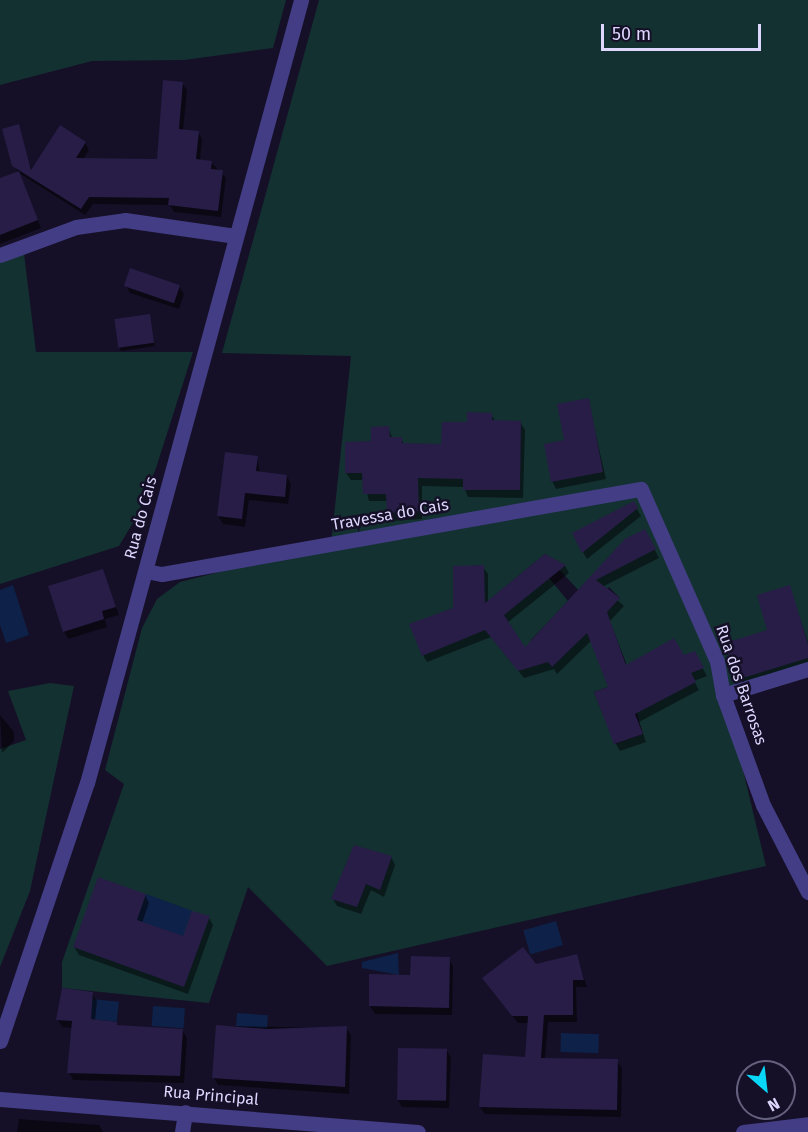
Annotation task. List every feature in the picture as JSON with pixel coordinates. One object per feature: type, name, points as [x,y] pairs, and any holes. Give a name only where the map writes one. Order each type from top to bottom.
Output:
[{"type":"street","name":"Rua do Cais","points":[[0,1041],[87,783],[301,0]]},
{"type":"street","points":[[0,255],[76,227],[125,220],[236,236]]},
{"type":"street","name":"Travessa do Cais","points":[[146,571],[162,574],[641,489]]},
{"type":"street","name":"Rua dos Barrosas","points":[[641,489],[717,661],[723,695],[764,805],[808,892]]},
{"type":"street","points":[[723,695],[808,669]]},
{"type":"street","name":"Rua Principal","points":[[0,1099],[418,1132]]},
{"type":"street","points":[[182,1132],[185,1112]]},
{"type":"street","points":[[743,1132],[808,1124]]},
{"type":"green space","points":[[0,0],[286,0],[273,48],[184,60],[92,61],[0,85]]},
{"type":"green space","points":[[319,0],[808,0],[808,669],[725,695],[766,866],[327,966],[248,887],[209,1003],[62,988],[62,962],[124,784],[105,770],[142,628],[157,599],[180,582],[331,544],[351,356],[222,353]],"holes":[[[545,554],[592,605],[609,587],[620,598],[552,667],[531,640],[568,601],[549,578],[513,607],[500,591]],[[614,633],[626,663],[602,672]],[[627,680],[643,734],[615,744],[594,692]]]},
{"type":"green space","points":[[23,245],[36,352],[193,352],[156,468],[137,516],[119,546],[0,584],[0,255]]},
{"type":"green space","points":[[50,683],[74,686],[30,891],[0,967],[0,749],[26,740],[8,691]]},
{"type":"water","points":[[13,585],[29,635],[6,643],[0,625],[0,590]]},
{"type":"water","points":[[146,894],[192,911],[182,937],[136,920]]},
{"type":"water","points":[[556,921],[563,945],[530,954],[523,930]]},
{"type":"water","points":[[398,953],[399,975],[362,968],[362,962]]},
{"type":"water","points":[[92,999],[119,1002],[117,1022],[90,1019]]},
{"type":"water","points":[[153,1006],[185,1008],[184,1028],[152,1026]]},
{"type":"water","points":[[237,1013],[268,1015],[267,1028],[236,1026]]},
{"type":"water","points":[[561,1033],[599,1034],[598,1053],[560,1052]]},
{"type":"building","points":[[163,80],[183,82],[179,129],[199,131],[196,159],[212,161],[211,169],[223,170],[218,211],[168,205],[169,198],[89,197],[81,209],[12,166],[2,129],[19,124],[31,170],[60,125],[86,142],[76,158],[157,159]]},
{"type":"building","points":[[19,171],[38,220],[0,235],[0,178]]},
{"type":"building","points":[[130,268],[180,285],[174,303],[124,286]]},
{"type":"building","points":[[150,314],[154,343],[118,348],[114,319]]},
{"type":"building","points":[[589,398],[603,472],[551,482],[544,444],[564,440],[557,404]]},
{"type":"building","points":[[467,412],[492,413],[492,420],[521,421],[520,490],[463,490],[463,479],[418,478],[419,511],[387,513],[386,494],[363,494],[362,473],[345,473],[345,442],[371,441],[371,427],[389,426],[390,437],[402,437],[402,443],[441,444],[442,422],[467,422]]},
{"type":"building","points":[[225,452],[258,456],[256,471],[287,475],[285,497],[245,493],[242,519],[217,516]]},
{"type":"building","points":[[634,501],[638,508],[582,553],[572,533]]},
{"type":"building","points":[[645,529],[656,549],[596,580],[620,598],[607,612],[626,665],[674,638],[684,655],[695,651],[704,668],[691,673],[696,682],[635,714],[643,734],[614,744],[594,692],[608,687],[587,633],[552,667],[548,662],[518,671],[485,630],[422,656],[409,624],[453,608],[453,566],[484,565],[485,603],[545,554],[566,565],[504,615],[525,647],[625,539]]},
{"type":"building","points":[[103,569],[116,607],[102,611],[104,619],[63,632],[48,586]]},
{"type":"building","points":[[790,585],[808,644],[808,658],[736,680],[725,643],[767,630],[757,595]]},
{"type":"building","points":[[354,845],[392,856],[380,890],[366,884],[357,907],[331,899]]},
{"type":"building","points":[[98,877],[146,894],[137,920],[183,936],[192,911],[210,916],[184,987],[73,947]]},
{"type":"building","points":[[523,947],[536,964],[577,954],[584,980],[573,980],[573,1015],[544,1015],[541,1058],[618,1059],[617,1110],[479,1107],[483,1054],[525,1057],[528,1016],[512,1016],[482,978]]},
{"type":"building","points":[[411,956],[450,957],[449,1008],[369,1006],[369,974],[410,975]]},
{"type":"building","points":[[62,988],[93,992],[91,1019],[117,1022],[117,1025],[183,1029],[180,1076],[67,1073],[72,1021],[56,1020]]},
{"type":"building","points":[[216,1025],[267,1029],[347,1026],[345,1087],[212,1078]]},
{"type":"building","points":[[398,1048],[447,1049],[446,1101],[397,1100]]}]
